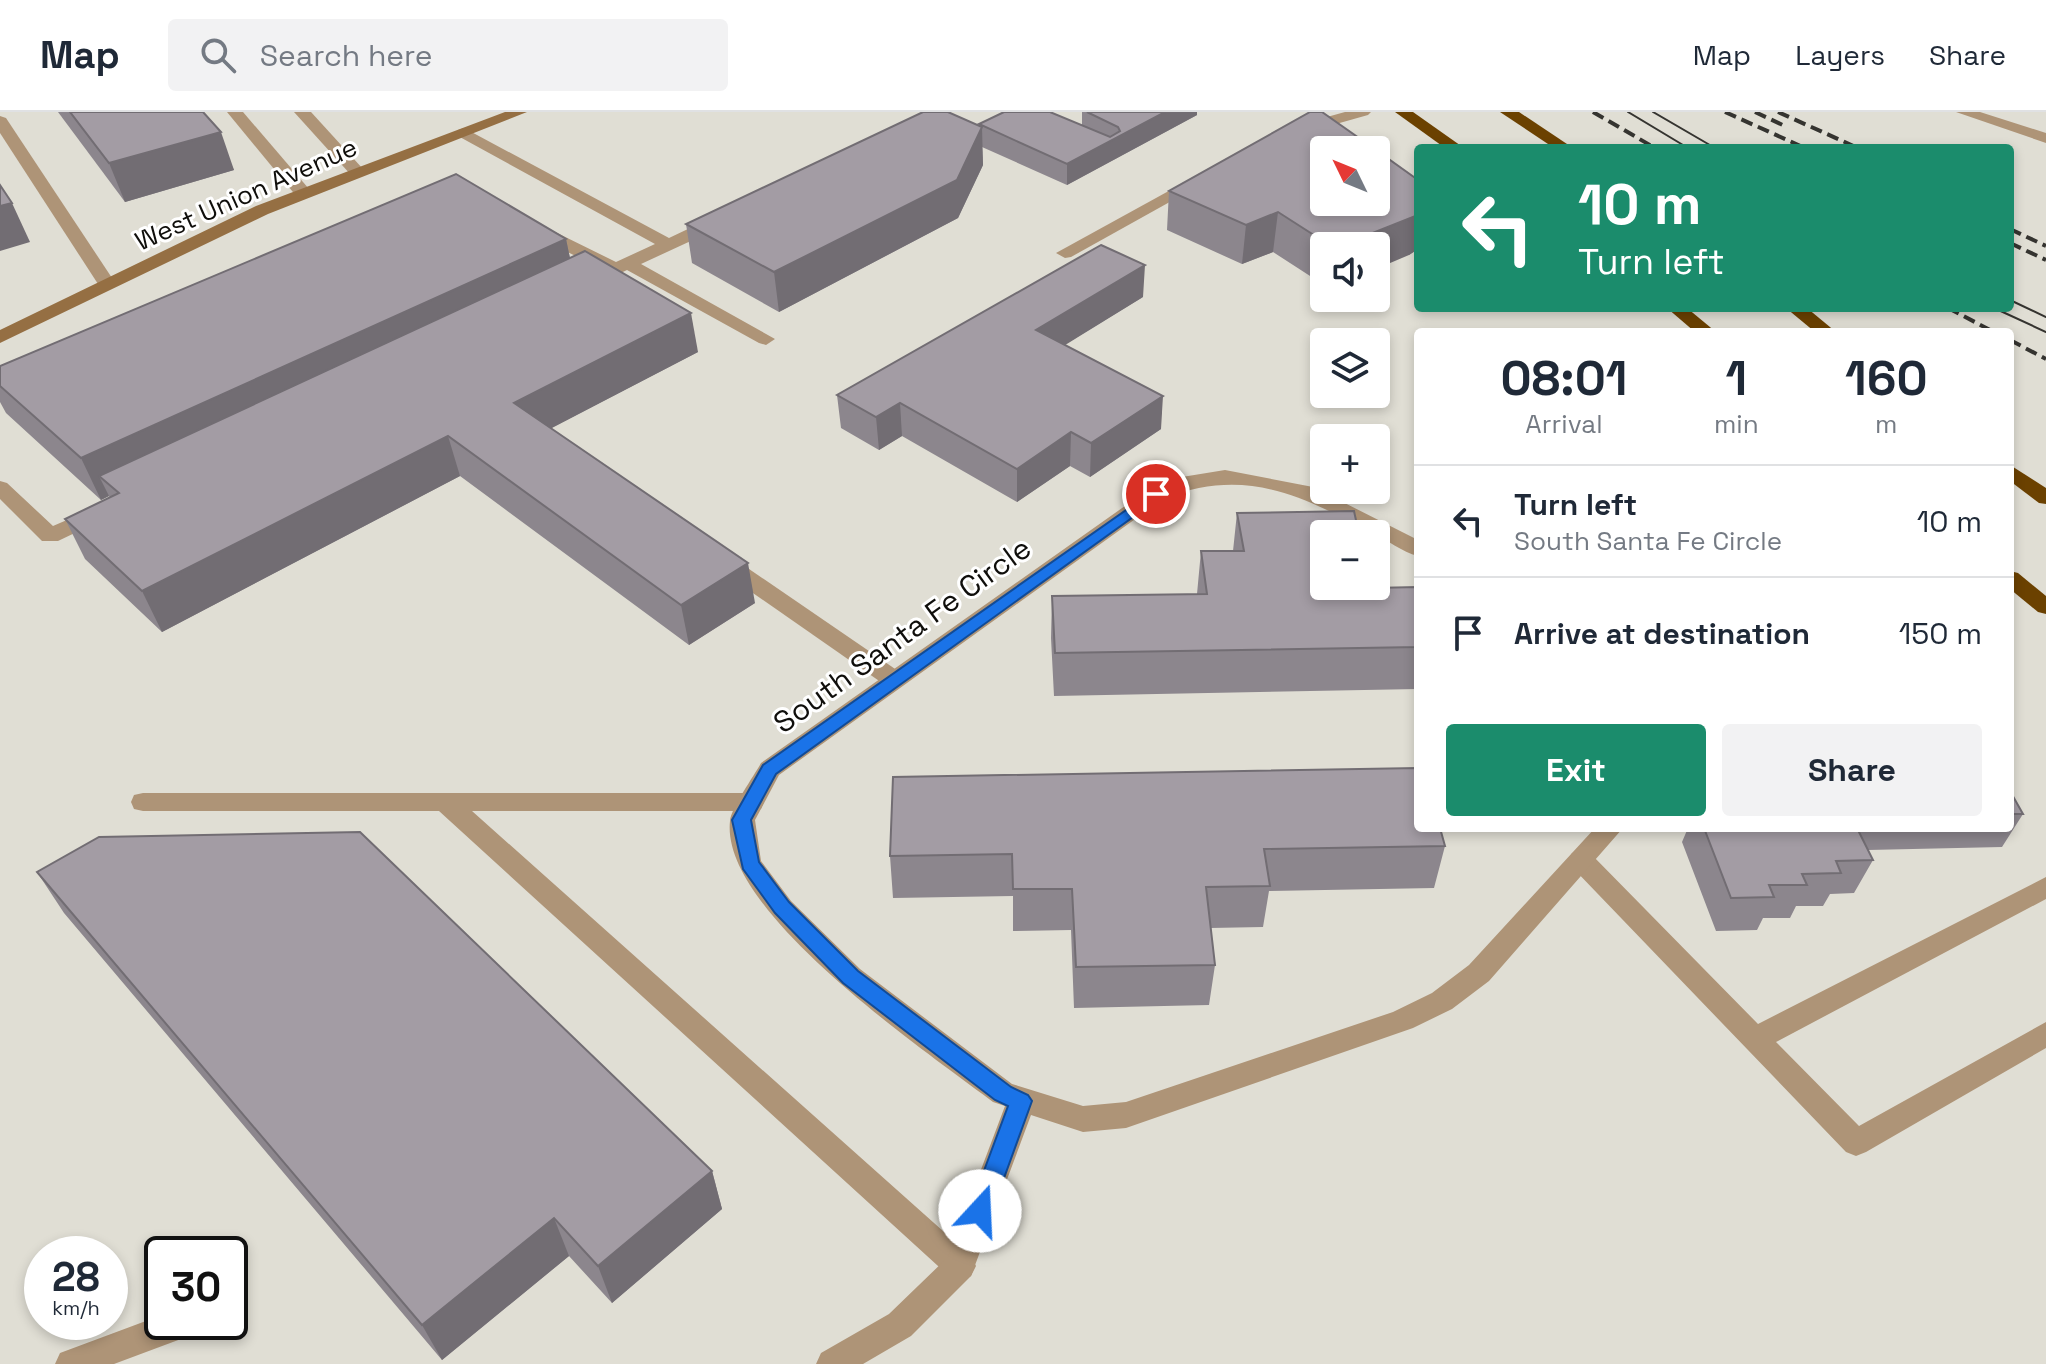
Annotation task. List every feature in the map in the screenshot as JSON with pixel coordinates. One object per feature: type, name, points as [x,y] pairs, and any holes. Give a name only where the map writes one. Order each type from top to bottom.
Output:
[{"type":"highway","points":[[1403,112],[1450,144]]},
{"type":"highway","points":[[1508,112],[1559,144]]},
{"type":"highway","points":[[1681,312],[1702,328]]},
{"type":"highway","points":[[1800,312],[1822,328]]},
{"type":"highway","points":[[2014,474],[2046,498]]},
{"type":"highway","points":[[2016,584],[2046,607]]},
{"type":"street","points":[[235,112],[303,193]]},
{"type":"street","points":[[302,112],[357,172]]},
{"type":"street","name":"West Union Avenue","points":[[0,337],[303,193],[519,112]]},
{"type":"street","points":[[1289,134],[1363,112]]},
{"type":"street","points":[[1964,112],[2046,138]]},
{"type":"street","points":[[0,121],[107,284]]},
{"type":"street","points":[[464,133],[670,245]]},
{"type":"street","points":[[1065,253],[1209,174]]},
{"type":"street","points":[[573,289],[739,212]]},
{"type":"street","points":[[516,220],[621,266],[766,339]]},
{"type":"street","name":"South Santa Fe Circle","points":[[1414,547],[1306,492],[1225,476],[1189,481],[1156,494],[770,769],[742,820],[749,864],[782,908],[850,977],[1003,1093],[1083,1119],[1126,1115],[1403,1020],[1442,1001],[1479,973],[1606,832]]},
{"type":"street","points":[[0,487],[50,536],[121,503]]},
{"type":"street","points":[[711,553],[893,679]]},
{"type":"street","points":[[143,802],[752,802]]},
{"type":"street","points":[[445,802],[960,1266]]},
{"type":"street","points":[[1581,860],[1856,1143],[2046,1034]]},
{"type":"street","points":[[1755,1039],[2046,887]]},
{"type":"street","points":[[832,1364],[900,1325],[960,1266],[1021,1101]]},
{"type":"street","points":[[71,1364],[144,1337]]},
{"type":"building","points":[[70,112],[203,112],[221,132],[109,163]]},
{"type":"building","points":[[923,112],[948,112],[982,127],[957,180],[774,272],[686,224]]},
{"type":"building","points":[[1004,112],[1050,112],[1110,137],[1120,131],[1118,127],[1087,112],[1165,112],[1067,164],[979,124]]},
{"type":"building","points":[[1310,112],[1322,112],[1356,136],[1310,136],[1310,216],[1390,216],[1390,160],[1414,177],[1414,217],[1375,232],[1310,233],[1278,212],[1246,225],[1169,191]]},
{"type":"building","points":[[456,174],[566,239],[81,458],[0,386],[0,366]]},
{"type":"building","points":[[0,185],[12,203],[0,206]]},
{"type":"building","points":[[1101,245],[1145,265],[1036,330],[1163,396],[1091,443],[1071,432],[1017,469],[900,403],[876,417],[837,395]]},
{"type":"building","points":[[585,251],[691,313],[514,403],[748,563],[681,605],[448,436],[142,591],[65,519],[119,493],[99,476]]},
{"type":"building","points":[[1354,511],[1356,520],[1310,520],[1310,600],[1390,600],[1390,588],[1414,587],[1414,647],[1055,653],[1052,596],[1207,594],[1201,551],[1244,551],[1237,513]]},
{"type":"building","points":[[1414,768],[1414,832],[1441,832],[1445,846],[1264,849],[1270,886],[1206,887],[1215,965],[1076,967],[1072,889],[1013,889],[1012,854],[890,856],[893,777]]},
{"type":"building","points":[[2014,798],[2023,814],[2014,814]]},
{"type":"building","points":[[360,832],[712,1171],[598,1266],[554,1218],[422,1325],[37,872],[99,837]]},
{"type":"building","points":[[1706,832],[1859,832],[1873,860],[1836,861],[1841,873],[1802,874],[1807,885],[1769,885],[1774,897],[1731,898]]},
{"type":"tram line","points":[[1628,112],[1681,144]]},
{"type":"tram line","points":[[1653,112],[1708,144]]},
{"type":"tram line","points":[[2014,302],[2046,317]]},
{"type":"tram line","points":[[2003,312],[2046,332]]},
{"type":"railway","points":[[1593,112],[1648,144]]},
{"type":"railway","points":[[1725,112],[1796,144]]},
{"type":"railway","points":[[1755,112],[1787,127]]},
{"type":"railway","points":[[1778,112],[1849,144]]},
{"type":"railway","points":[[2014,231],[2046,246]]},
{"type":"railway","points":[[2014,245],[2046,260]]},
{"type":"railway","points":[[1956,312],[1986,328]]},
{"type":"railway","points":[[2014,342],[2046,359]]},
{"type":"route","points":[[980,1211],[1021,1101],[1003,1093],[850,977],[782,908],[749,864],[742,820],[770,769],[1156,494]]}]
